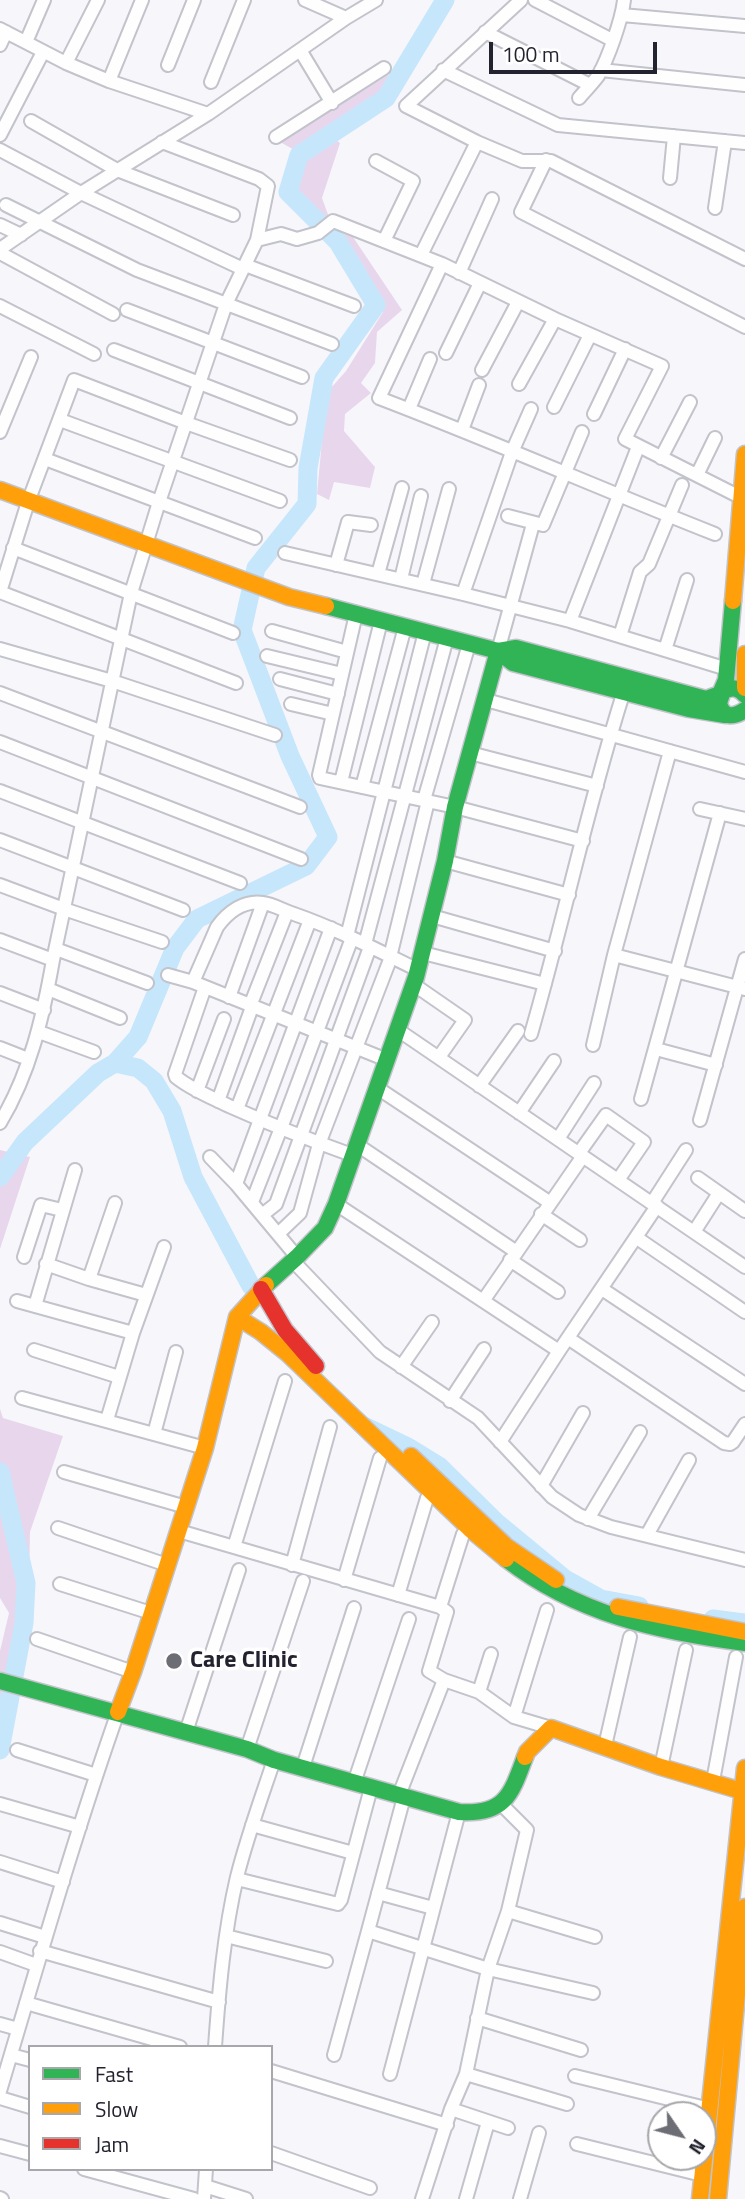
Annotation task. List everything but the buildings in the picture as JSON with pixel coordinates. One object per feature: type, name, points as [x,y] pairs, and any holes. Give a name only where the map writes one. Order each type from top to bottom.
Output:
[{"type":"street","points":[[26,42],[44,0]]},
{"type":"street","points":[[66,63],[98,0]]},
{"type":"street","points":[[109,81],[142,0]]},
{"type":"street","points":[[168,65],[194,0]]},
{"type":"street","points":[[211,82],[244,0]]},
{"type":"street","points":[[113,314],[0,251],[81,193],[208,114],[366,4],[376,0]]},
{"type":"street","points":[[521,0],[406,106],[477,142],[522,161],[546,160],[745,259]]},
{"type":"street","points":[[535,0],[612,40]]},
{"type":"street","points":[[579,98],[601,69],[622,15],[624,0]]},
{"type":"street","points":[[309,1],[346,18]]},
{"type":"street","points":[[622,15],[745,26]]},
{"type":"street","points":[[0,45],[3,30],[43,52],[109,81],[208,114]]},
{"type":"street","points":[[485,32],[590,85]]},
{"type":"street","points":[[300,50],[332,103]]},
{"type":"street","points":[[0,135],[43,52]]},
{"type":"street","points":[[276,137],[384,68]]},
{"type":"street","points":[[601,69],[745,85]]},
{"type":"street","points":[[443,70],[558,124],[745,143]]},
{"type":"street","points":[[31,121],[117,170],[233,215]]},
{"type":"street","points":[[670,178],[674,136]]},
{"type":"street","points":[[715,208],[725,141]]},
{"type":"street","points":[[0,1123],[6,1100],[28,1059],[44,1010],[131,593],[172,461],[226,304],[257,240],[268,186],[259,179],[162,142]]},
{"type":"street","points":[[421,256],[477,142]]},
{"type":"street","points":[[0,150],[81,193],[244,267],[354,306]]},
{"type":"street","points":[[546,160],[521,212],[745,327]]},
{"type":"street","points":[[376,161],[413,180],[384,241]]},
{"type":"street","points":[[460,273],[492,199]]},
{"type":"street","points":[[6,205],[124,265],[332,344]]},
{"type":"street","points":[[257,240],[281,234],[297,239],[318,233],[333,221],[442,264],[518,302],[662,366],[625,439],[740,497]]},
{"type":"street","points":[[0,225],[21,235]]},
{"type":"street","points":[[442,264],[379,398],[715,534]]},
{"type":"street","points":[[446,352],[480,283]]},
{"type":"street","points":[[482,370],[518,302]]},
{"type":"street","points":[[0,306],[94,354]]},
{"type":"street","points":[[127,310],[302,377]]},
{"type":"street","points":[[519,384],[555,319]]},
{"type":"street","points":[[554,407],[590,335]]},
{"type":"street","points":[[594,414],[625,349]]},
{"type":"street","points":[[114,350],[290,418]]},
{"type":"street","points":[[0,432],[31,357]]},
{"type":"street","points":[[409,409],[430,359]]},
{"type":"street","points":[[236,683],[0,592],[28,502],[72,382],[76,379],[186,423],[290,460]]},
{"type":"street","points":[[462,430],[479,385]]},
{"type":"street","points":[[661,458],[690,402]]},
{"type":"street","points":[[463,594],[512,452],[531,409]]},
{"type":"street","points":[[60,420],[280,501]]},
{"type":"street","points":[[509,516],[543,525],[582,432]]},
{"type":"street","points":[[697,475],[715,438]]},
{"type":"street","points":[[570,621],[638,447]]},
{"type":"street","points":[[737,715],[718,704],[727,669],[745,454]]},
{"type":"street","points":[[45,459],[255,538]]},
{"type":"street","points":[[620,636],[640,572],[649,564],[682,485]]},
{"type":"street","points":[[378,574],[402,488]]},
{"type":"street","points":[[423,584],[449,489]]},
{"type":"street","points":[[0,490],[289,597],[498,651],[516,648],[706,699],[715,698],[734,688],[745,695]]},
{"type":"street","points":[[401,579],[421,496]]},
{"type":"street","points":[[336,565],[348,522],[371,525]]},
{"type":"street","points":[[0,2091],[79,1826],[133,1672],[205,1448],[237,1317],[261,1289],[325,1228],[398,1030],[423,953],[455,807],[533,524]]},
{"type":"street","points":[[13,548],[233,633]]},
{"type":"street","points":[[285,553],[570,621],[727,669]]},
{"type":"street","points":[[665,650],[687,580]]},
{"type":"street","points":[[356,614],[319,776],[455,807],[583,841]]},
{"type":"street","points":[[341,782],[381,621]]},
{"type":"street","points":[[362,787],[405,627]]},
{"type":"street","points":[[272,631],[347,652]]},
{"type":"street","points":[[251,1202],[317,1033],[349,937],[425,632]]},
{"type":"street","points":[[262,1215],[276,1204],[337,1041],[367,945],[447,638]]},
{"type":"street","points":[[278,1234],[300,1213],[320,1143],[391,957],[426,801],[469,644]]},
{"type":"street","points":[[0,649],[112,681],[275,735]]},
{"type":"street","points":[[498,651],[513,663],[689,709],[737,715]]},
{"type":"street","points":[[745,654],[745,688]]},
{"type":"street","points":[[267,656],[342,674]]},
{"type":"street","points":[[280,680],[338,694]]},
{"type":"street","points":[[531,1034],[610,734],[624,691]]},
{"type":"street","points":[[0,693],[300,807]]},
{"type":"street","points":[[486,700],[745,772]]},
{"type":"street","points":[[291,704],[333,714]]},
{"type":"street","points":[[0,742],[301,859]]},
{"type":"street","points":[[593,1045],[614,955],[670,751]]},
{"type":"street","points":[[470,753],[597,786]]},
{"type":"street","points":[[0,791],[240,883]]},
{"type":"street","points":[[700,809],[745,819]]},
{"type":"street","points":[[641,1099],[720,813]]},
{"type":"street","points":[[0,840],[183,910]]},
{"type":"street","points":[[445,861],[569,895]]},
{"type":"street","points":[[0,885],[162,942]]},
{"type":"street","points":[[229,997],[263,903]]},
{"type":"street","points":[[439,1057],[465,1020],[391,957],[310,920],[263,903],[247,904],[228,914],[217,927],[175,1074],[178,1079],[197,1091],[281,1129],[320,1143],[354,1150],[512,1255],[558,1292]]},
{"type":"street","points":[[218,1101],[287,912]]},
{"type":"street","points":[[432,916],[555,951]]},
{"type":"street","points":[[237,1109],[310,920]]},
{"type":"street","points":[[236,1184],[331,928]]},
{"type":"street","points":[[0,940],[147,983]]},
{"type":"street","points":[[423,953],[545,984]]},
{"type":"street","points":[[614,955],[741,988]]},
{"type":"street","points":[[700,1120],[741,988],[745,959]]},
{"type":"street","points":[[168,975],[199,984],[387,1060]]},
{"type":"street","points":[[48,989],[120,1018]]},
{"type":"street","points":[[0,993],[44,1010]]},
{"type":"street","points":[[197,1091],[224,1019]]},
{"type":"street","points":[[398,1030],[745,1267]]},
{"type":"street","points":[[480,1086],[518,1031]]},
{"type":"street","points":[[38,1032],[94,1052]]},
{"type":"street","points":[[0,1048],[28,1059]]},
{"type":"street","points":[[656,1049],[716,1065]]},
{"type":"street","points":[[519,1113],[554,1061]]},
{"type":"street","points":[[558,1139],[594,1083]]},
{"type":"street","points":[[376,1087],[549,1202]]},
{"type":"street","points":[[482,1301],[606,1115],[644,1142],[618,1180]]},
{"type":"street","points":[[500,1443],[637,1238],[686,1150]]},
{"type":"street","points":[[210,1157],[278,1234],[295,1259],[380,1352],[478,1418],[541,1486],[567,1508],[611,1527],[745,1560]]},
{"type":"street","points":[[35,1306],[75,1170]]},
{"type":"street","points":[[698,1178],[745,1211]]},
{"type":"street","points":[[694,1232],[719,1193]]},
{"type":"street","points":[[89,1279],[115,1203]]},
{"type":"street","points":[[336,1203],[559,1351]]},
{"type":"street","points":[[24,1257],[41,1205],[62,1210]]},
{"type":"street","points":[[541,1214],[580,1240]]},
{"type":"street","points":[[637,1238],[745,1312]]},
{"type":"street","points":[[107,1420],[164,1247]]},
{"type":"street","points":[[46,1264],[146,1295]]},
{"type":"street","points":[[261,1289],[273,1314],[306,1356],[506,1546],[568,1589],[625,1610],[745,1632]]},
{"type":"street","points":[[603,1289],[745,1384]]},
{"type":"street","points":[[17,1301],[134,1333]]},
{"type":"street","points":[[237,1317],[287,1353],[499,1556],[541,1583],[570,1600],[630,1622],[745,1643]]},
{"type":"street","points":[[401,1367],[432,1321]]},
{"type":"street","points":[[568,1338],[727,1444],[733,1442],[745,1424]]},
{"type":"street","points":[[450,1401],[484,1349]]},
{"type":"street","points":[[34,1350],[119,1377]]},
{"type":"street","points":[[154,1434],[176,1352]]},
{"type":"street","points":[[234,1547],[285,1381]]},
{"type":"street","points":[[22,1398],[205,1448]]},
{"type":"street","points":[[541,1486],[583,1413]]},
{"type":"street","points":[[292,1565],[330,1427]]},
{"type":"street","points":[[588,1519],[640,1432]]},
{"type":"street","points":[[344,1580],[380,1458]]},
{"type":"street","points":[[647,1535],[689,1460]]},
{"type":"street","points":[[64,1472],[186,1507]]},
{"type":"street","points":[[398,1595],[427,1498]]},
{"type":"street","points":[[58,1528],[167,1564]]},
{"type":"street","points":[[179,1531],[440,1607],[447,1612],[429,1671],[444,1680],[479,1692],[514,1717],[661,1767],[743,1791]]},
{"type":"street","points":[[440,1607],[463,1534]]},
{"type":"street","points":[[186,1732],[239,1570]]},
{"type":"street","points":[[247,1749],[303,1581]]},
{"type":"street","points":[[60,1584],[151,1613]]},
{"type":"street","points":[[303,1767],[354,1608]]},
{"type":"street","points":[[514,1717],[547,1610]]},
{"type":"street","points":[[354,1783],[409,1619]]},
{"type":"street","points":[[605,1746],[630,1637]]},
{"type":"street","points":[[37,1639],[133,1672]]},
{"type":"street","points":[[661,1767],[686,1650]]},
{"type":"street","points":[[479,1692],[491,1654]]},
{"type":"street","points":[[713,1781],[736,1657]]},
{"type":"street","points":[[334,2055],[401,1796],[444,1680]]},
{"type":"street","points":[[0,1681],[118,1712],[458,1812],[476,1813],[501,1804],[513,1791],[527,1752],[551,1728]]},
{"type":"street","points":[[16,1750],[96,1775]]},
{"type":"street","points":[[215,2045],[226,1936],[237,1879],[274,1760]]},
{"type":"street","points":[[711,2101],[745,1768]]},
{"type":"street","points":[[237,1879],[338,1904],[371,1788]]},
{"type":"street","points":[[0,1804],[79,1826]]},
{"type":"street","points":[[422,2199],[466,2074],[488,1969],[508,1911],[527,1830],[501,1804]]},
{"type":"street","points":[[390,2074],[458,1812]]},
{"type":"street","points":[[252,1825],[353,1853]]},
{"type":"street","points":[[0,1862],[63,1882]]},
{"type":"street","points":[[378,1893],[433,1908]]},
{"type":"street","points":[[718,2199],[740,2028],[745,1908]]},
{"type":"street","points":[[508,1911],[595,1937]]},
{"type":"street","points":[[0,1923],[45,1937]]},
{"type":"street","points":[[368,1931],[488,1969],[593,1993]]},
{"type":"street","points":[[226,1936],[326,1961]]},
{"type":"street","points":[[40,1951],[219,2002]]},
{"type":"street","points":[[0,1952],[36,1965]]},
{"type":"street","points":[[26,2003],[173,2045]]},
{"type":"street","points":[[477,2018],[581,2050]]},
{"type":"street","points":[[0,2024],[18,2029]]},
{"type":"street","points":[[11,2055],[28,2059]]},
{"type":"street","points":[[273,2072],[447,2125]]},
{"type":"street","points":[[466,2074],[567,2104]]},
{"type":"street","points":[[575,2076],[677,2101]]},
{"type":"street","points":[[0,2098],[28,2106]]},
{"type":"street","points":[[452,2109],[508,2128]]},
{"type":"street","points":[[466,2199],[488,2122]]},
{"type":"street","points":[[520,2199],[540,2133]]},
{"type":"street","points":[[577,2144],[702,2175]]},
{"type":"street","points":[[0,2147],[28,2154]]},
{"type":"street","points":[[273,2154],[370,2188]]},
{"type":"street","points":[[91,2171],[194,2199]]},
{"type":"street","points":[[206,2171],[205,2193],[246,2199]]},
{"type":"street","points":[[700,2199],[702,2171]]},
{"type":"shaded area","points":[[388,75],[393,87],[298,152],[280,142]]},
{"type":"shaded area","points":[[332,137],[340,143],[322,198],[334,231],[353,237],[402,310],[377,332],[375,363],[361,383],[371,393],[345,414],[344,431],[375,467],[370,488],[334,482],[329,500],[317,494],[325,408],[330,389],[346,371],[383,312],[366,276],[312,216],[296,185],[306,157]]},
{"type":"shaded area","points":[[0,1150],[30,1157],[0,1249]]},
{"type":"shaded area","points":[[0,1409],[3,1418],[63,1436],[30,1532],[26,1628],[15,1695],[0,1760],[0,1651],[9,1613],[0,1598]]},
{"type":"waterway","points":[[115,1063],[138,1037],[175,948],[197,919],[306,866],[328,837],[290,756],[242,630],[256,568],[307,504],[308,468],[324,378],[376,305],[338,242],[288,192],[299,155],[386,98],[445,0]]},
{"type":"waterway","points":[[0,1177],[25,1142],[98,1073],[115,1063],[138,1068],[154,1081],[172,1111],[193,1177],[251,1286]]},
{"type":"waterway","points":[[364,1426],[408,1447],[439,1466],[496,1522],[565,1579],[601,1599],[639,1606]]},
{"type":"waterway","points":[[0,1472],[26,1583],[24,1623],[0,1750]]},
{"type":"waterway","points":[[713,1619],[745,1623]]},
{"type":"traffic: fast","points":[[498,651],[516,648],[706,699],[720,694],[726,680],[733,601]]},
{"type":"traffic: fast","points":[[326,606],[498,651],[513,663],[689,709],[725,715]]},
{"type":"traffic: fast","points":[[266,1285],[325,1228],[336,1204],[416,977],[445,861],[455,807],[498,651]]},
{"type":"traffic: fast","points":[[745,695],[732,688],[723,691],[719,703],[723,712],[729,715],[745,710]]},
{"type":"traffic: fast","points":[[506,1559],[561,1594],[620,1618],[681,1633],[745,1643]]},
{"type":"traffic: fast","points":[[0,1681],[247,1749],[274,1760],[459,1812],[487,1810],[504,1800],[525,1757]]},
{"type":"traffic: slow","points":[[733,601],[745,454]]},
{"type":"traffic: slow","points":[[0,490],[289,597],[326,606]]},
{"type":"traffic: slow","points":[[745,654],[745,688]]},
{"type":"traffic: slow","points":[[118,1712],[205,1448],[237,1317],[266,1285]]},
{"type":"traffic: slow","points":[[237,1317],[287,1353],[470,1529],[506,1559]]},
{"type":"traffic: slow","points":[[411,1456],[506,1546],[556,1580]]},
{"type":"traffic: slow","points":[[618,1607],[745,1632]]},
{"type":"traffic: slow","points":[[525,1757],[551,1728],[661,1767],[745,1792]]},
{"type":"traffic: slow","points":[[700,2199],[745,1768]]},
{"type":"traffic: slow","points":[[718,2199],[745,1907]]},
{"type":"traffic: jam","points":[[261,1289],[285,1330],[316,1366]]},
{"type":"place","name":"Care Clinic","points":[[174,1661]]}]
